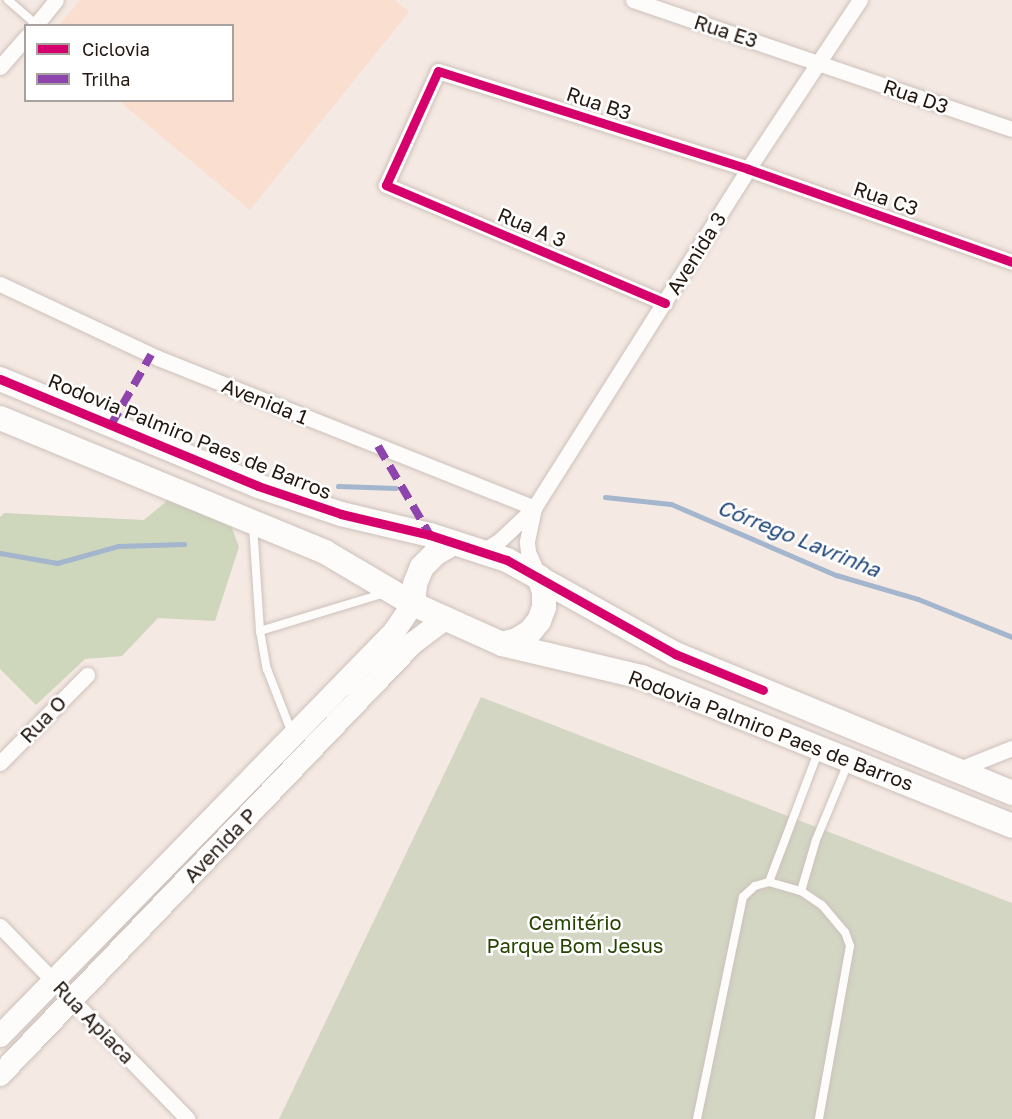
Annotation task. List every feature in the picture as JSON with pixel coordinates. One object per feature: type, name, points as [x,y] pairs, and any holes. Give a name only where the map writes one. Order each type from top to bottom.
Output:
[{"type":"main road","name":"Rodovia Palmiro Paes de Barros","points":[[0,380],[258,486],[341,514],[387,524],[507,560],[675,654],[1012,793]]},
{"type":"main road","name":"Rodovia Palmiro Paes de Barros","points":[[0,418],[325,552],[413,604],[502,644],[642,677],[1012,826]]},
{"type":"main road","points":[[413,604],[415,584],[422,567],[436,552],[453,543]]},
{"type":"main road","points":[[502,644],[530,633],[539,621],[544,599],[539,577]]},
{"type":"street","points":[[36,24],[56,0]]},
{"type":"street","name":"Rua E3","points":[[633,0],[819,63]]},
{"type":"street","name":"Avenida 3","points":[[534,508],[748,169],[860,0]]},
{"type":"street","points":[[0,67],[24,39]]},
{"type":"street","name":"Rua D3","points":[[819,63],[1012,129]]},
{"type":"street","name":"Rua B3","points":[[386,184],[438,71],[748,169]]},
{"type":"street","name":"Rua C3","points":[[748,169],[1012,262]]},
{"type":"street","name":"Rua A 3","points":[[386,184],[664,303]]},
{"type":"street","name":"Avenida 1","points":[[0,284],[158,358],[534,508]]},
{"type":"street","points":[[481,552],[501,540],[534,508]]},
{"type":"street","points":[[534,508],[527,542],[528,552],[539,577]]},
{"type":"street","name":"Avenida P","points":[[0,1036],[394,632],[413,604]]},
{"type":"street","name":"Avenida P","points":[[0,1075],[413,643],[445,619]]},
{"type":"street","name":"Rua O","points":[[0,763],[87,675]]},
{"type":"street","points":[[957,770],[1012,748]]},
{"type":"street","name":"Rua Apiaca","points":[[0,926],[188,1119]]},
{"type":"lane","points":[[8,0],[34,24]]},
{"type":"lane","points":[[253,521],[260,631],[267,669],[279,704],[294,735],[309,752]]},
{"type":"lane","points":[[260,631],[392,591]]},
{"type":"lane","points":[[769,882],[819,748]]},
{"type":"lane","points":[[801,891],[816,840],[849,760]]},
{"type":"lane","points":[[697,1119],[743,897],[755,886],[769,882],[801,891],[831,913],[845,932],[850,946],[819,1119]]},
{"type":"shaded area","points":[[80,0],[395,0],[409,12],[250,210],[120,102],[234,102],[234,24],[60,24]]},
{"type":"green space","points":[[169,499],[230,523],[239,547],[215,621],[158,618],[122,656],[85,659],[36,705],[0,669],[0,517],[4,513],[144,520]]},
{"type":"green space","name":"Cemitério Parque Bom Jesus","points":[[481,697],[1012,903],[1012,1119],[279,1119]]},
{"type":"waterway","name":"Córrego Lavrinha","points":[[338,486],[396,488]]},
{"type":"waterway","name":"Córrego Lavrinha","points":[[605,497],[671,504],[836,575],[918,599],[1012,637]]},
{"type":"waterway","name":"Córrego Lavrinha","points":[[0,553],[57,563],[118,546],[184,544]]},
{"type":"marked path","points":[[111,425],[151,355]]},
{"type":"marked path","points":[[378,446],[430,535]]},
{"type":"cycle path","points":[[665,303],[386,185],[438,71],[748,169],[1012,262]]},
{"type":"cycle path","points":[[0,379],[258,486],[341,514],[430,535],[507,560],[675,654],[763,690]]}]
